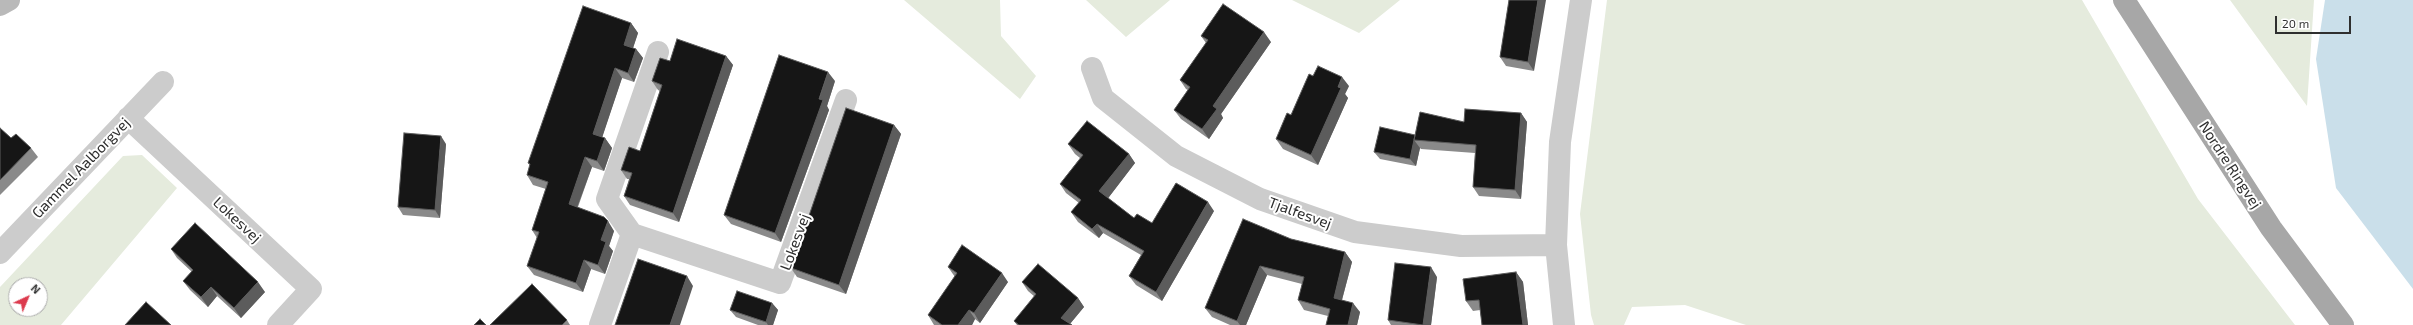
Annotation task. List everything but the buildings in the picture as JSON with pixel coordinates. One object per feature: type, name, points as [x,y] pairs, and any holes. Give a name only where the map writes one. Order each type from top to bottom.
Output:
[{"type":"main road","name":"Nordre Ringvej","points":[[2124,0],[2271,228],[2344,325]]},
{"type":"street","points":[[0,5],[9,0]]},
{"type":"street","points":[[1564,325],[1556,245],[1560,142],[1581,0]]},
{"type":"street","points":[[600,325],[632,234],[607,199],[658,52]]},
{"type":"street","name":"Tjalfesvej","points":[[1092,68],[1103,98],[1176,156],[1260,199],[1355,232],[1461,246],[1556,245]]},
{"type":"street","name":"Gammel Aalborgvej","points":[[0,253],[163,82]]},
{"type":"street","name":"Lokesvej","points":[[632,234],[780,283],[846,100]]},
{"type":"street","name":"Lokesvej","points":[[128,118],[311,289],[278,325]]},
{"type":"shaded area","points":[[904,0],[1000,0],[1001,36],[1036,76],[1020,99]]},
{"type":"shaded area","points":[[1086,0],[1170,0],[1126,37]]},
{"type":"shaded area","points":[[1292,0],[1400,0],[1359,33]]},
{"type":"shaded area","points":[[1607,0],[2082,0],[2198,199],[2295,325],[1746,325],[1685,305],[1632,307],[1624,325],[1594,325],[1591,315],[1580,214]]},
{"type":"shaded area","points":[[2230,0],[2314,0],[2307,106]]},
{"type":"shaded area","points":[[142,155],[177,188],[61,325],[0,325],[0,287],[8,278],[8,317],[48,317],[48,277],[9,277],[123,156]]},
{"type":"water","points":[[2325,0],[2413,0],[2413,289],[2336,188],[2316,59]]}]
